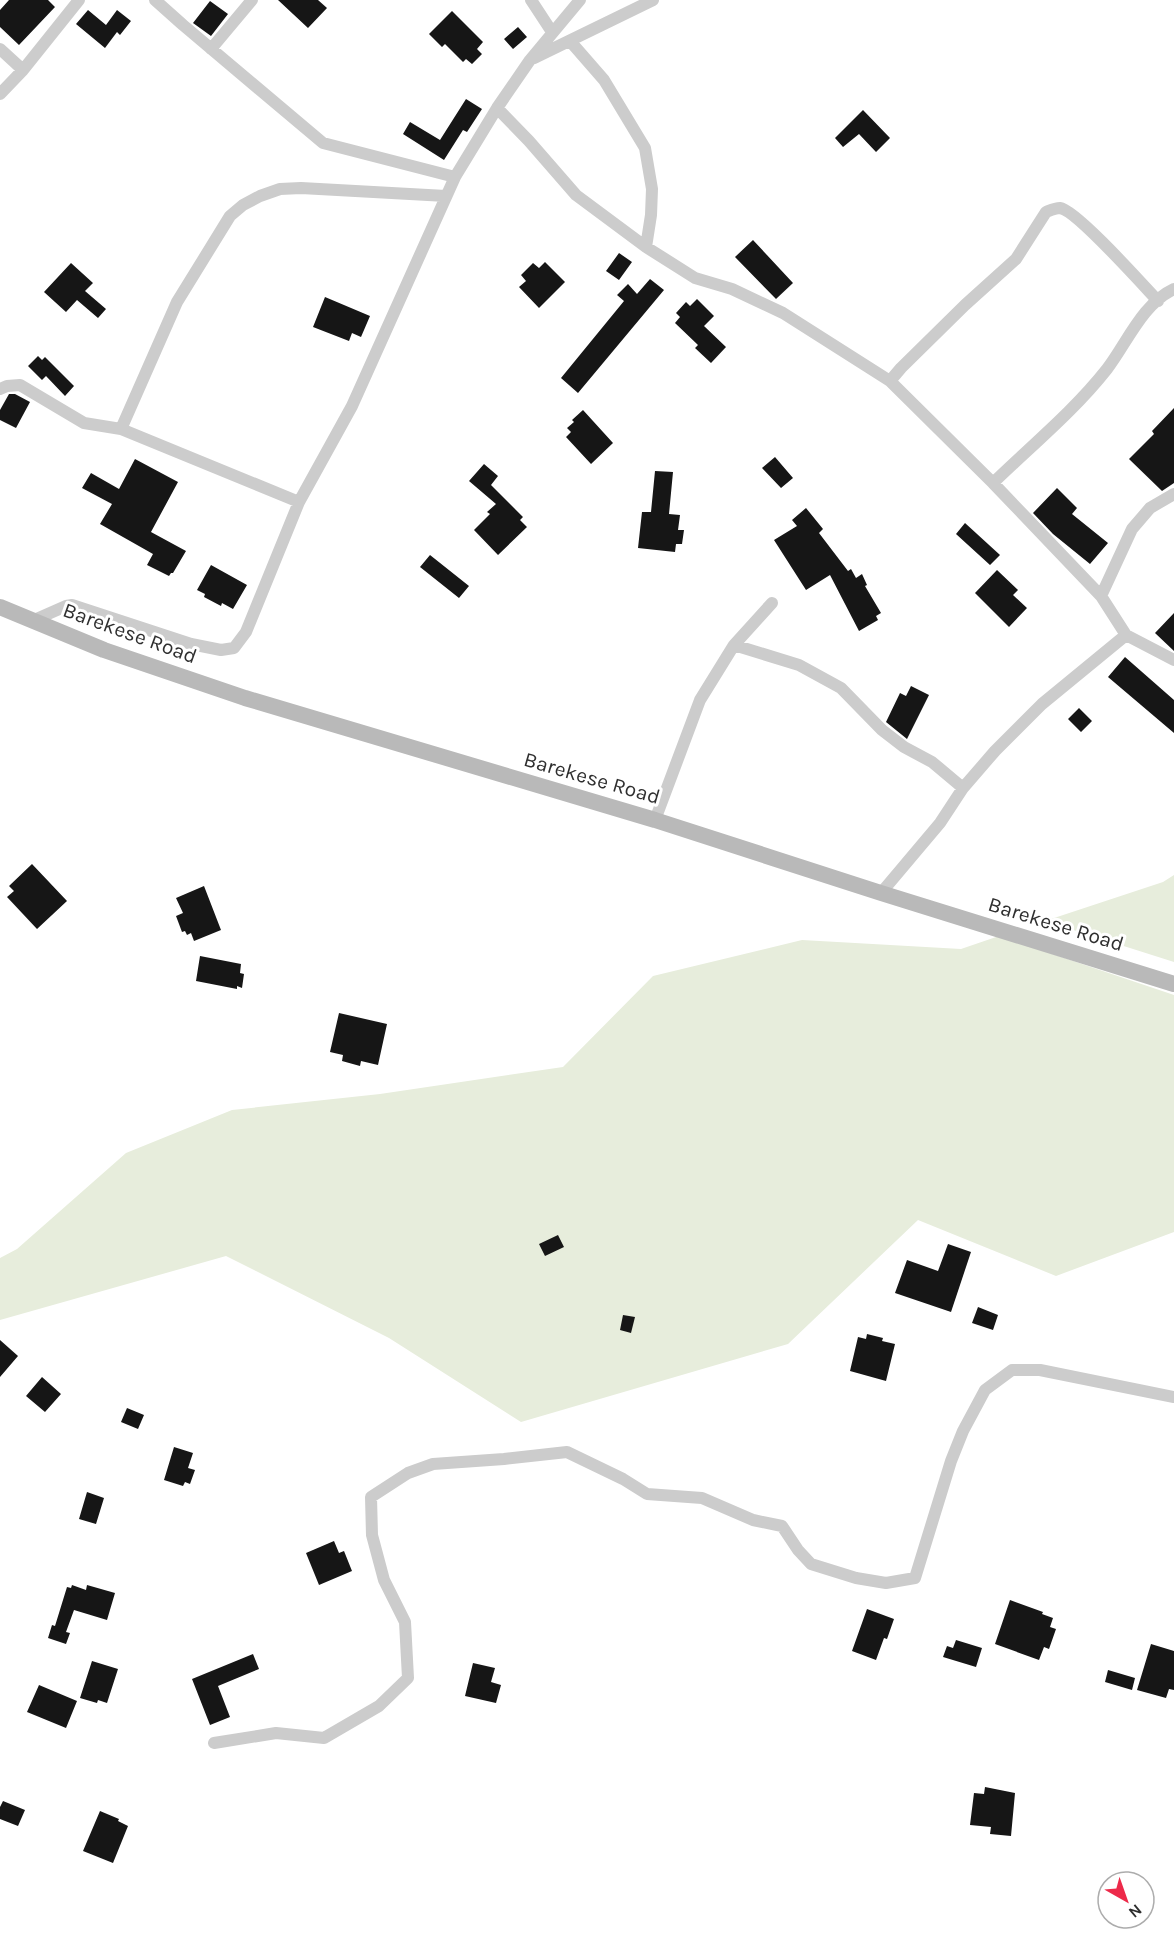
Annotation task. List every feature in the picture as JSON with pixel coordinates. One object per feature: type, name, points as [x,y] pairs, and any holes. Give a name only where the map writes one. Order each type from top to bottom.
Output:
[{"type":"main road","name":"Barekese Road","points":[[0,607],[104,650],[245,698],[655,820],[1174,984]]},
{"type":"street","points":[[0,94],[23,70],[80,0]]},
{"type":"street","points":[[155,0],[323,143],[455,177]]},
{"type":"street","points":[[211,49],[252,0]]},
{"type":"street","points":[[531,0],[552,32]]},
{"type":"street","points":[[32,621],[66,606],[72,606],[191,644],[221,650],[234,648],[246,632],[299,502],[352,406],[455,177],[497,108],[530,60],[580,0]]},
{"type":"street","points":[[530,60],[652,0]]},
{"type":"street","points":[[570,41],[604,80],[645,148],[652,189],[651,215],[645,247]]},
{"type":"street","points":[[0,49],[23,70]]},
{"type":"street","points":[[497,108],[576,195],[645,247],[695,278],[732,289],[783,313],[890,381],[993,483],[1101,596],[1126,635],[1174,660]]},
{"type":"street","points":[[121,429],[177,302],[230,216],[243,205],[280,189],[301,188],[446,196]]},
{"type":"street","points":[[890,381],[965,305],[1016,259],[1041,220],[1047,212],[1053,209],[1061,208],[1071,213],[1158,301]]},
{"type":"street","points":[[993,483],[1077,403],[1108,368],[1133,330],[1158,301],[1174,289]]},
{"type":"street","points":[[0,389],[20,385],[84,423],[121,429],[299,502]]},
{"type":"street","points":[[1101,596],[1132,529],[1150,508],[1174,494]]},
{"type":"street","points":[[655,820],[700,700],[734,645],[772,603]]},
{"type":"street","points":[[881,893],[940,823],[963,788],[995,751],[1042,704],[1126,635]]},
{"type":"street","points":[[734,645],[799,665],[841,688],[882,730],[904,747],[932,762],[963,788]]},
{"type":"street","points":[[214,1743],[276,1733],[324,1738],[379,1706],[408,1678],[405,1622],[384,1580],[372,1535],[371,1497],[408,1473],[433,1464],[567,1452],[623,1479],[647,1494],[702,1498],[753,1520],[782,1526],[798,1550],[811,1564],[856,1578],[886,1583],[915,1578],[951,1461],[963,1431],[985,1390],[1012,1370],[1040,1370],[1174,1398]]},
{"type":"green space","points":[[1174,875],[1174,962],[1045,921],[1163,882]]},
{"type":"green space","points":[[999,936],[1174,995],[1174,1232],[1056,1276],[918,1220],[788,1344],[521,1422],[389,1338],[226,1256],[0,1320],[0,1258],[17,1249],[126,1153],[232,1110],[380,1094],[563,1067],[653,976],[802,940],[961,949]]},
{"type":"building","points":[[9,0],[48,0],[55,7],[19,45],[0,27],[0,10]]},
{"type":"building","points":[[278,0],[318,0],[327,8],[308,28]]},
{"type":"building","points":[[210,1],[228,14],[211,36],[193,23]]},
{"type":"building","points":[[88,10],[106,25],[117,10],[131,21],[120,35],[117,32],[105,48],[76,24]]},
{"type":"building","points":[[452,11],[483,42],[477,49],[482,54],[472,64],[466,59],[463,62],[445,44],[442,47],[429,34]]},
{"type":"building","points":[[518,27],[527,37],[513,49],[504,39]]},
{"type":"building","points":[[466,99],[482,109],[467,132],[463,130],[444,160],[403,134],[410,122],[440,140]]},
{"type":"building","points":[[863,110],[890,138],[876,152],[859,134],[843,147],[835,138]]},
{"type":"building","points":[[753,240],[793,283],[776,299],[735,257]]},
{"type":"building","points":[[619,253],[632,262],[619,280],[606,271]]},
{"type":"building","points":[[545,262],[565,282],[539,308],[519,287],[526,281],[521,275],[533,263],[539,268]]},
{"type":"building","points":[[71,263],[93,283],[85,291],[106,309],[98,318],[77,300],[66,312],[44,292]]},
{"type":"building","points":[[650,279],[664,290],[578,393],[561,378],[624,301],[617,295],[628,284],[637,294]]},
{"type":"building","points":[[325,297],[370,316],[361,337],[352,333],[349,341],[313,327]]},
{"type":"building","points":[[697,299],[714,316],[704,326],[726,347],[711,363],[695,348],[698,345],[675,323],[680,317],[676,313],[686,302],[690,306]]},
{"type":"building","points":[[38,356],[42,360],[45,357],[74,386],[65,396],[46,376],[42,380],[28,366]]},
{"type":"building","points":[[9,394],[15,394],[30,402],[16,428],[0,420],[0,410]]},
{"type":"building","points":[[1174,408],[1174,483],[1162,491],[1129,459],[1154,434],[1152,431]]},
{"type":"building","points":[[583,410],[613,443],[591,464],[566,437],[571,432],[567,428],[574,422],[572,420]]},
{"type":"building","points":[[775,457],[793,478],[781,488],[762,468]]},
{"type":"building","points":[[135,459],[178,482],[151,532],[186,551],[169,576],[147,565],[153,554],[100,524],[112,504],[82,488],[91,473],[119,489]]},
{"type":"building","points":[[484,464],[498,476],[491,485],[523,517],[520,520],[527,527],[498,555],[474,530],[490,514],[487,512],[496,504],[469,481]]},
{"type":"building","points":[[655,471],[673,472],[669,514],[680,515],[678,530],[684,530],[682,544],[676,544],[675,552],[638,548],[642,512],[651,512]]},
{"type":"building","points":[[1057,488],[1077,508],[1072,514],[1108,543],[1090,564],[1053,534],[1033,513]]},
{"type":"building","points":[[806,508],[823,529],[819,533],[848,571],[851,569],[856,578],[862,574],[867,585],[865,586],[881,613],[876,616],[878,620],[859,631],[830,575],[806,590],[774,540],[797,526],[792,520]]},
{"type":"building","points":[[965,523],[1000,555],[990,565],[956,534]]},
{"type":"building","points":[[430,555],[469,586],[459,598],[420,567]]},
{"type":"building","points":[[211,565],[247,585],[233,609],[222,603],[221,606],[204,597],[205,594],[197,590]]},
{"type":"building","points":[[997,570],[1018,590],[1013,595],[1027,608],[1009,627],[975,593]]},
{"type":"building","points":[[1174,613],[1174,651],[1155,633]]},
{"type":"building","points":[[1125,657],[1174,700],[1174,733],[1108,677]]},
{"type":"building","points":[[911,686],[929,695],[907,739],[886,722],[900,693],[906,696]]},
{"type":"building","points":[[1079,708],[1092,721],[1081,732],[1068,719]]},
{"type":"building","points":[[32,864],[67,901],[37,929],[7,897],[14,891],[9,886]]},
{"type":"building","points":[[204,886],[221,930],[194,941],[191,933],[187,935],[185,931],[182,932],[176,916],[183,913],[176,898]]},
{"type":"building","points":[[200,956],[241,964],[240,973],[244,974],[242,988],[196,981]]},
{"type":"building","points":[[339,1013],[387,1024],[378,1065],[361,1061],[360,1066],[342,1061],[343,1055],[330,1052]]},
{"type":"building","points":[[558,1235],[564,1247],[545,1256],[539,1244]]},
{"type":"building","points":[[948,1244],[971,1252],[951,1312],[895,1293],[907,1260],[938,1271]]},
{"type":"building","points":[[978,1307],[998,1315],[993,1330],[972,1323]]},
{"type":"building","points":[[623,1315],[635,1317],[631,1333],[620,1330]]},
{"type":"building","points":[[867,1334],[895,1344],[886,1381],[850,1371],[858,1337],[866,1339]]},
{"type":"building","points":[[0,1340],[18,1356],[0,1377]]},
{"type":"building","points":[[42,1377],[61,1394],[45,1412],[26,1396]]},
{"type":"building","points":[[127,1408],[144,1415],[138,1429],[121,1422]]},
{"type":"building","points":[[174,1447],[193,1453],[188,1468],[195,1470],[190,1484],[185,1482],[183,1486],[164,1480]]},
{"type":"building","points":[[87,1492],[104,1498],[96,1524],[79,1519]]},
{"type":"building","points":[[334,1541],[339,1553],[344,1551],[352,1571],[319,1585],[306,1553]]},
{"type":"building","points":[[72,1585],[86,1590],[87,1585],[115,1593],[107,1620],[74,1610],[66,1632],[70,1633],[66,1644],[48,1638],[52,1625],[55,1626],[67,1587],[71,1588]]},
{"type":"building","points":[[1010,1600],[1053,1618],[1050,1627],[1056,1629],[1049,1649],[1044,1647],[1039,1660],[995,1644]]},
{"type":"building","points":[[867,1609],[894,1619],[876,1660],[852,1651]]},
{"type":"building","points":[[956,1640],[982,1648],[976,1667],[943,1657],[947,1646],[953,1648]]},
{"type":"building","points":[[1151,1644],[1174,1651],[1174,1690],[1169,1689],[1166,1698],[1137,1690]]},
{"type":"building","points":[[253,1654],[259,1669],[218,1686],[230,1717],[210,1725],[192,1679]]},
{"type":"building","points":[[92,1661],[118,1669],[107,1703],[98,1700],[97,1703],[80,1698]]},
{"type":"building","points":[[473,1663],[495,1668],[491,1682],[501,1685],[496,1703],[465,1696]]},
{"type":"building","points":[[1108,1670],[1135,1678],[1132,1690],[1105,1682]]},
{"type":"building","points":[[39,1685],[77,1701],[66,1728],[27,1712]]},
{"type":"building","points":[[985,1787],[1015,1793],[1011,1836],[990,1834],[991,1827],[970,1825],[974,1793],[984,1794]]},
{"type":"building","points":[[3,1801],[25,1810],[18,1826],[0,1819],[0,1807]]},
{"type":"building","points":[[100,1811],[119,1819],[118,1821],[128,1826],[113,1863],[83,1851]]}]
